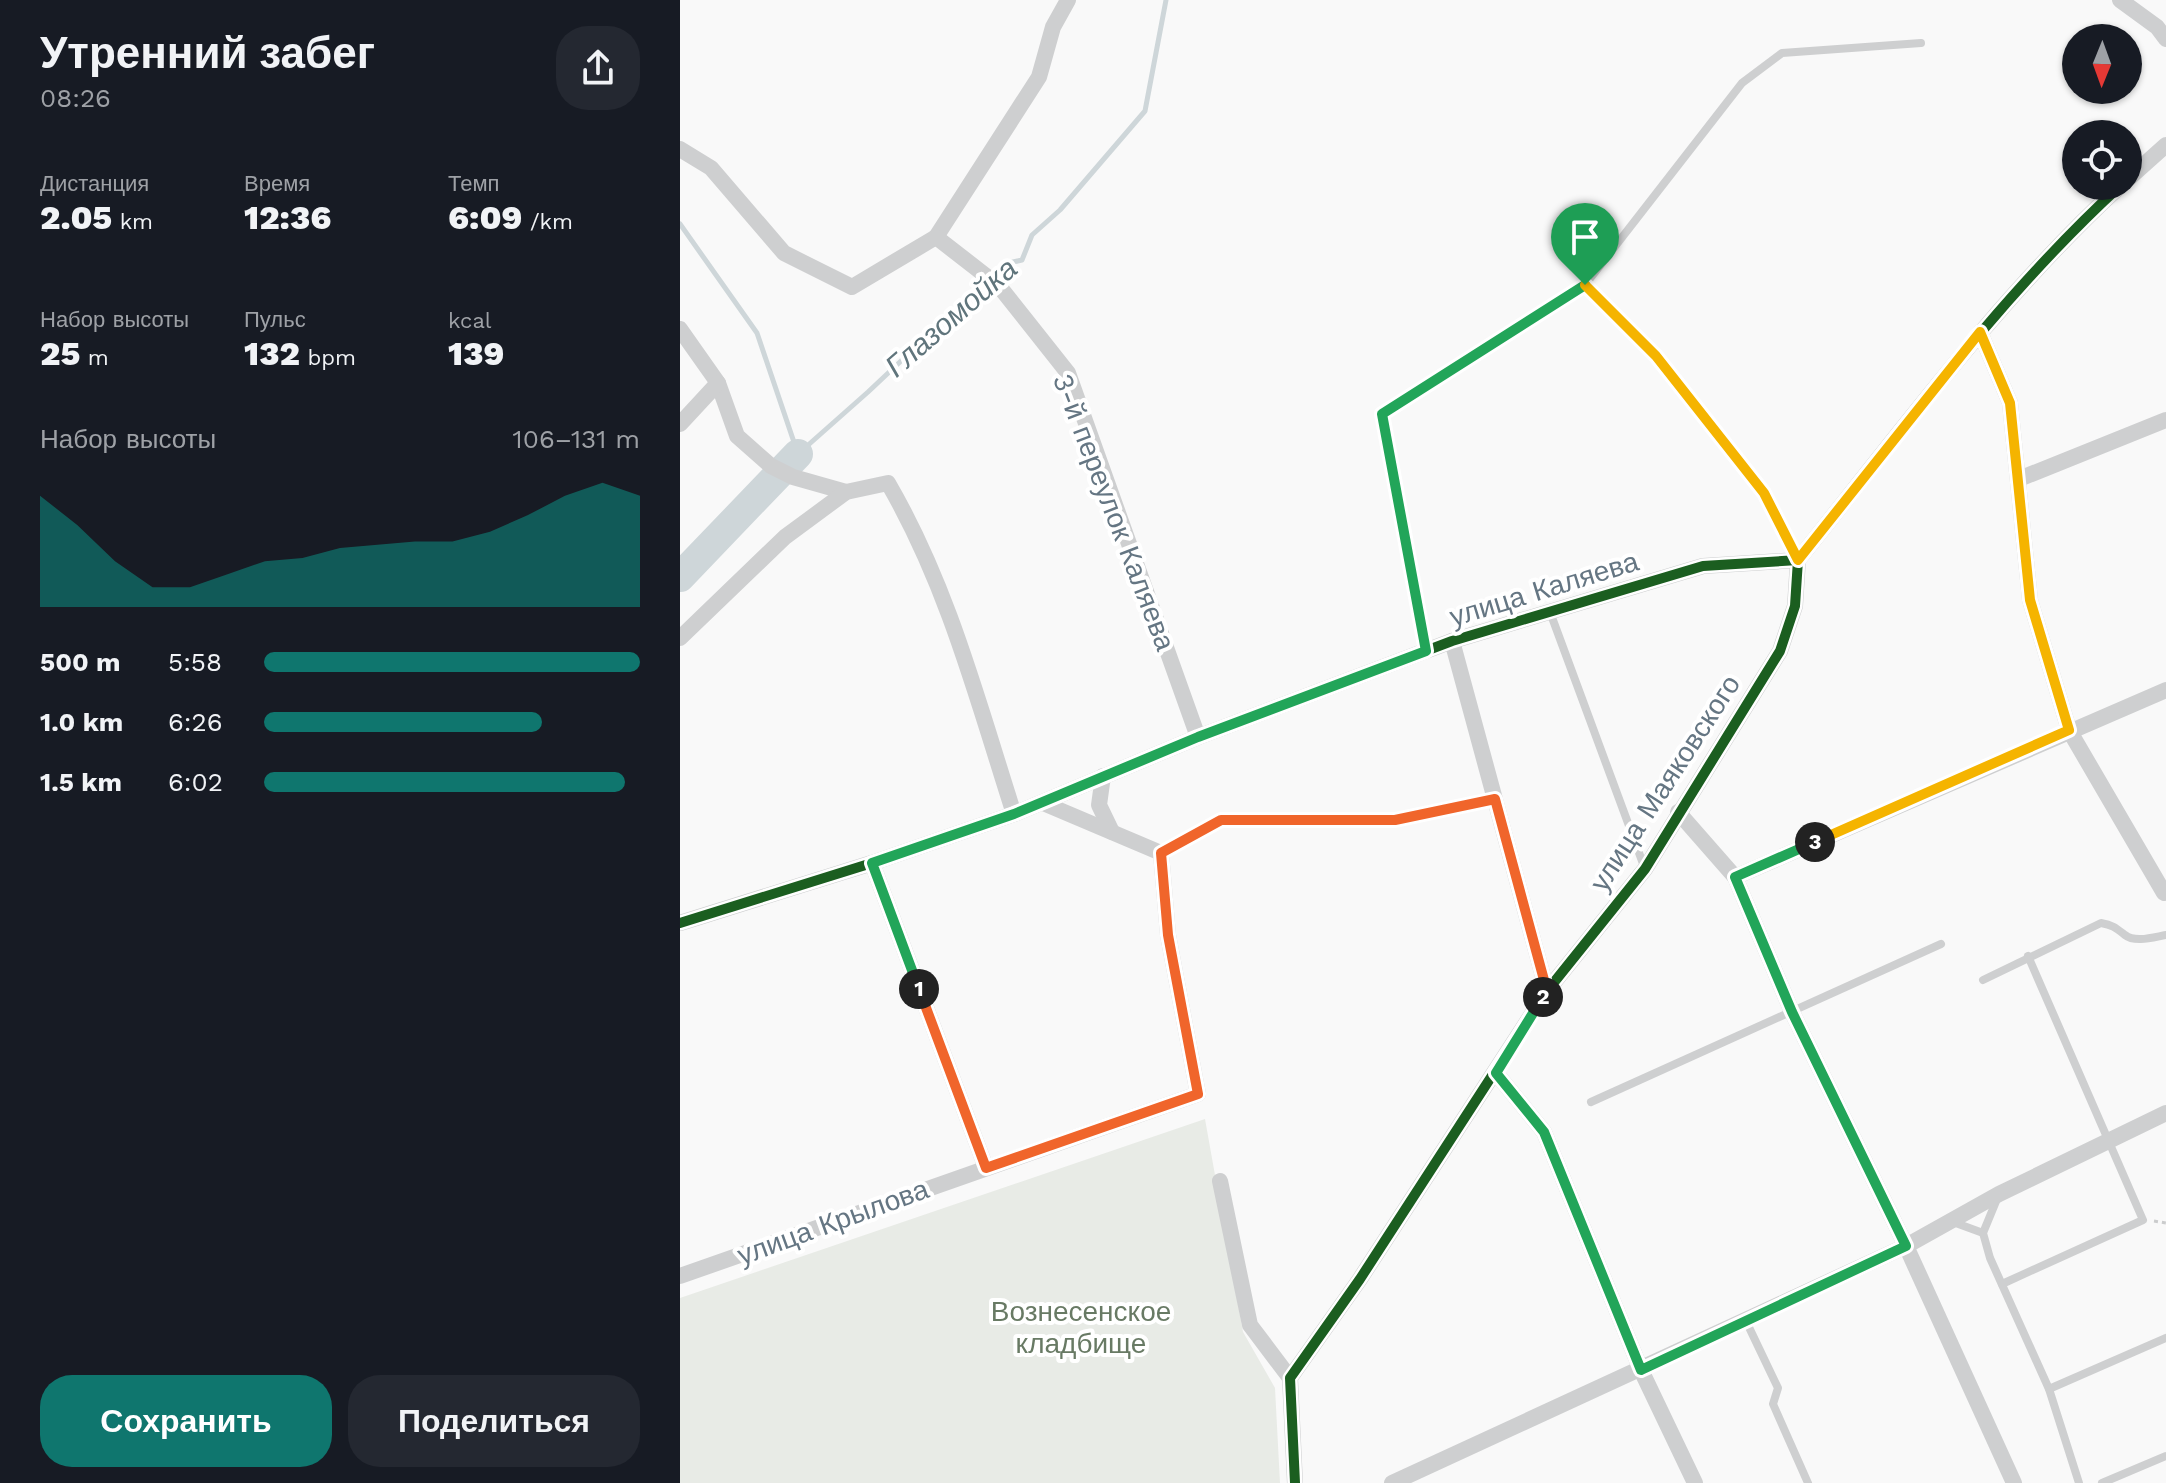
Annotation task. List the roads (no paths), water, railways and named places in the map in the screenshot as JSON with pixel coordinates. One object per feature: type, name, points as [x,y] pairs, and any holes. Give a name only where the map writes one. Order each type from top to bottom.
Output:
[{"type":"street","points":[[680,149],[711,168],[784,253],[852,287],[936,237],[1039,77],[1053,27],[1068,0]]},
{"type":"street","points":[[2133,3],[2166,39]]},
{"type":"street","points":[[2142,166],[2166,145]]},
{"type":"street","points":[[1798,560],[1980,332],[2105,200]]},
{"type":"street","name":"3-й переулок Каляева","points":[[936,237],[999,286],[1068,373],[1198,737]]},
{"type":"street","points":[[680,329],[718,383],[737,436],[771,466],[793,477],[846,492]]},
{"type":"street","points":[[1980,332],[2010,403],[2030,600],[2069,730],[2164,893]]},
{"type":"street","points":[[680,424],[718,383]]},
{"type":"street","points":[[2019,479],[2166,420]]},
{"type":"street","points":[[680,638],[785,537],[846,492],[888,483],[913,526],[950,612],[1014,814]]},
{"type":"street","name":"улица Каляева","points":[[680,923],[872,863],[1014,814],[1198,737],[1452,641],[1703,566],[1798,560]]},
{"type":"street","name":"улица Маяковского","points":[[1290,1378],[1360,1279],[1547,991],[1645,869],[1780,651],[1795,606],[1798,560]]},
{"type":"street","points":[[1452,641],[1547,991]]},
{"type":"street","points":[[1735,877],[2166,690]]},
{"type":"street","points":[[1103,776],[1099,805],[1112,832]]},
{"type":"street","points":[[1043,803],[1161,853]]},
{"type":"street","points":[[1678,812],[1735,877],[1792,1012],[1906,1246],[2014,1483]]},
{"type":"street","name":"улица Крылова","points":[[680,1276],[1198,1094],[1168,935],[1161,853]]},
{"type":"street","points":[[872,863],[986,1168]]},
{"type":"street","points":[[1496,1073],[1544,1132],[1641,1370],[1695,1483]]},
{"type":"street","points":[[1392,1483],[1906,1246],[1999,1194],[2166,1113]]},
{"type":"street","points":[[1220,1181],[1250,1325],[1290,1378],[1295,1483]]},
{"type":"lane","points":[[1426,651],[1382,414],[1585,285],[1742,83],[1782,53],[1921,43]]},
{"type":"lane","points":[[1585,285],[1656,356],[1764,493],[1798,560]]},
{"type":"lane","points":[[1550,612],[1645,869]]},
{"type":"lane","points":[[1161,853],[1221,820],[1395,820],[1495,799]]},
{"type":"lane","points":[[1983,980],[2101,923],[2112,925],[2126,936],[2136,939],[2166,935]]},
{"type":"lane","points":[[1591,1102],[1941,944]]},
{"type":"lane","points":[[2002,1284],[2143,1220],[2028,956]]},
{"type":"lane","points":[[1999,1194],[1983,1233],[1990,1258],[2049,1389],[2079,1483]]},
{"type":"lane","points":[[1949,1221],[1983,1233]]},
{"type":"lane","points":[[1746,1321],[1778,1388],[1773,1404],[1808,1483]]},
{"type":"lane","points":[[2049,1389],[2166,1338]]},
{"type":"lane","points":[[2102,1483],[2166,1456]]},
{"type":"waterway","name":"Глазомойка","points":[[680,224],[757,333],[798,454],[1004,264],[1022,260],[1032,235],[1060,210],[1145,111],[1166,0]]},
{"type":"waterway","name":"Глазомойка","points":[[680,577],[798,454]]},
{"type":"park label","name":"Вознесенское кладбище","points":[[1081,1327]]}]
